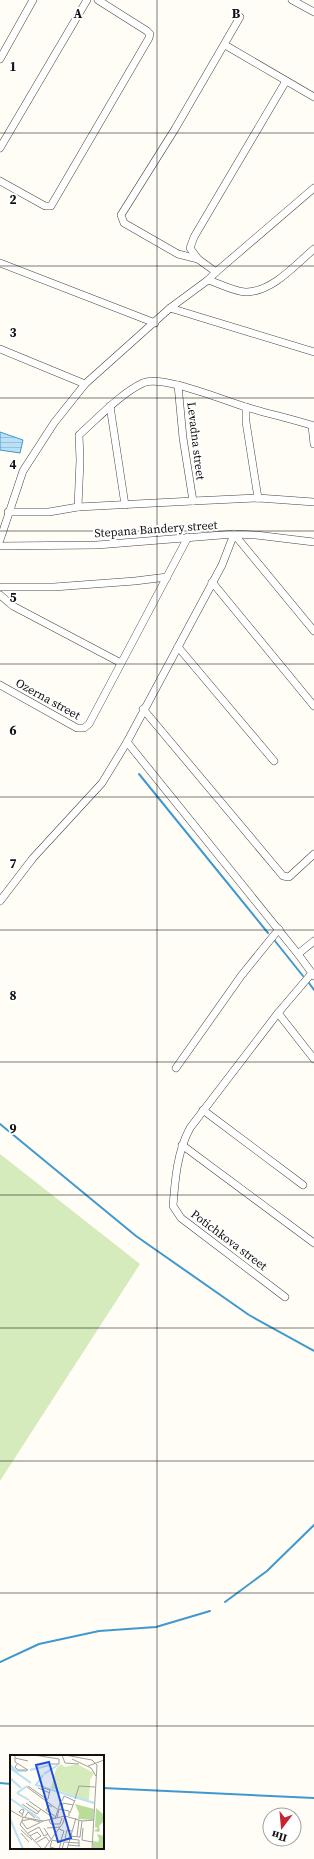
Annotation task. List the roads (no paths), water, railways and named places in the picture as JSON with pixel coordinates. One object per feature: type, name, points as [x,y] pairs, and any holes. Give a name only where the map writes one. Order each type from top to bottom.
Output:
[{"type":"street","points":[[1,55],[33,0]]},
{"type":"street","points":[[0,148],[87,0]]},
{"type":"street","points":[[0,181],[45,206],[51,206],[149,38],[150,34],[147,31],[98,0]]},
{"type":"street","points":[[292,0],[314,12]]},
{"type":"street","points":[[198,259],[178,254],[124,223],[121,215],[225,45],[240,17]]},
{"type":"street","points":[[225,45],[314,97]]},
{"type":"street","points":[[216,272],[198,259],[190,248],[191,243],[286,81]]},
{"type":"street","points":[[0,540],[8,512],[23,471],[54,423],[85,384],[155,324],[170,308],[208,280],[314,188]]},
{"type":"street","points":[[208,280],[245,292],[263,288],[281,277],[314,249]]},
{"type":"street","points":[[0,263],[155,324]]},
{"type":"street","points":[[170,308],[314,352]]},
{"type":"street","points":[[0,349],[85,384]]},
{"type":"street","name":"Levadna street","points":[[78,507],[80,460],[79,435],[110,406],[144,382],[160,381],[178,385],[246,407],[313,426],[314,444]]},
{"type":"street","name":"Levadna street","points":[[178,385],[183,438],[193,501]]},
{"type":"street","points":[[110,406],[125,506]]},
{"type":"street","points":[[246,407],[246,422],[258,498]]},
{"type":"street","points":[[8,512],[49,512],[78,507],[125,506],[258,498],[314,502]]},
{"type":"street","points":[[0,901],[33,858],[102,783],[127,742],[178,647],[229,548],[234,534]]},
{"type":"street","points":[[234,534],[314,631]]},
{"type":"street","name":"Stepana Bandery street","points":[[0,546],[97,545],[234,534],[314,542]]},
{"type":"street","name":"Ozerna street","points":[[0,685],[77,728],[84,728],[89,724],[188,537]]},
{"type":"street","points":[[0,587],[54,587],[167,577]]},
{"type":"street","points":[[212,582],[314,706]]},
{"type":"street","points":[[0,595],[13,606],[121,663]]},
{"type":"street","points":[[178,647],[274,762]]},
{"type":"street","points":[[144,709],[283,876],[289,877],[314,854]]},
{"type":"street","points":[[127,742],[279,929],[313,975]]},
{"type":"street","points":[[176,1068],[241,976],[279,929]]},
{"type":"street","points":[[298,954],[314,941]]},
{"type":"street","name":"Potichkova street","points":[[285,1297],[181,1218],[173,1206],[175,1182],[182,1145],[190,1128],[278,1013],[313,975]]},
{"type":"street","points":[[278,1013],[314,1059]]},
{"type":"street","points":[[203,1110],[303,1185]]},
{"type":"street","points":[[182,1145],[314,1243]]},
{"type":"water","points":[[0,432],[23,440],[20,453],[0,450]]},
{"type":"waterway","points":[[139,774],[268,933]]},
{"type":"waterway","points":[[275,941],[303,976]]},
{"type":"waterway","points":[[309,983],[314,990]]},
{"type":"waterway","points":[[0,1124],[136,1236],[249,1315],[314,1351]]},
{"type":"waterway","points":[[225,1602],[267,1571],[314,1525]]},
{"type":"waterway","points":[[0,1662],[39,1644],[99,1631],[156,1627],[210,1611]]},
{"type":"waterway","points":[[0,1783],[10,1784]]},
{"type":"waterway","points":[[104,1788],[314,1798]]}]
